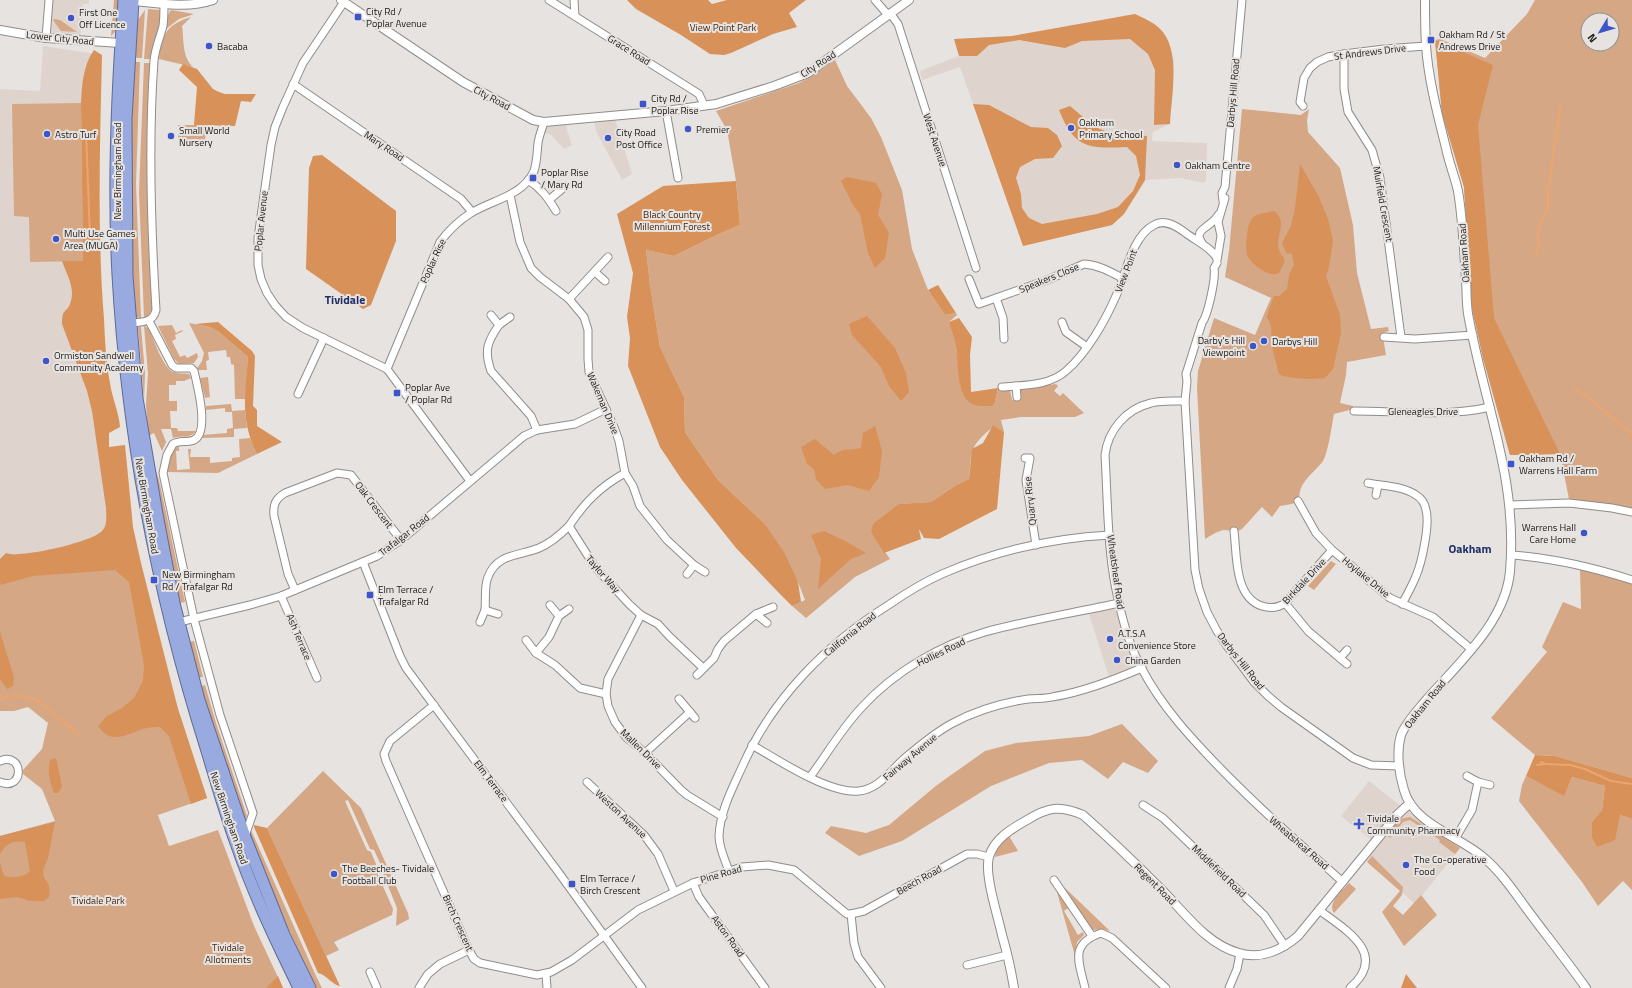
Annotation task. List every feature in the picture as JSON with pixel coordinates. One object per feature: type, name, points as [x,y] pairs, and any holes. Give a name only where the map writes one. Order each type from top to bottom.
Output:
[{"type":"highway","name":"New Birmingham Road","points":[[128,0],[117,120],[116,222],[118,276],[129,399],[146,511],[175,623],[245,837],[284,935],[310,988]]},
{"type":"highway","name":"New Birmingham Road","points":[[125,43],[126,220],[130,323],[137,398],[175,623],[191,702],[236,843],[274,938],[299,988]]},
{"type":"street","points":[[46,38],[49,0]]},
{"type":"street","points":[[128,0],[164,4],[183,2],[198,4],[213,0]]},
{"type":"street","name":"Grace Road","points":[[549,0],[699,94],[704,105]]},
{"type":"street","points":[[574,0],[575,16]]},
{"type":"street","name":"West Avenue","points":[[875,0],[898,24],[976,268]]},
{"type":"street","name":"City Road","points":[[342,1],[463,82],[533,120],[544,122],[666,111],[716,104],[774,86],[808,73],[910,0]]},
{"type":"street","name":"Darbys Hill Road","points":[[1242,0],[1225,187],[1227,194],[1219,214],[1218,226],[1220,236],[1217,261],[1214,268],[1215,275],[1206,310],[1202,315],[1202,323],[1186,374],[1187,381],[1185,401],[1195,570],[1199,589],[1207,612],[1217,631],[1254,682],[1268,696],[1281,707],[1353,758],[1371,765],[1399,766]]},
{"type":"street","name":"Oakham Road","points":[[1425,0],[1426,46],[1434,95],[1457,190],[1463,231],[1468,317],[1506,474],[1510,505],[1511,555],[1510,573],[1504,599],[1488,628],[1413,716],[1404,729],[1400,742],[1399,766],[1405,795],[1418,813],[1455,839],[1476,851],[1495,868],[1586,988]]},
{"type":"street","name":"Poplar Avenue","points":[[342,1],[303,63],[276,127],[271,146],[258,238],[258,265],[261,279],[267,293],[286,317],[303,328],[387,369],[470,481]]},
{"type":"street","points":[[130,323],[149,321],[155,316],[156,310],[152,244],[151,119],[154,61],[156,46],[163,26],[164,4]]},
{"type":"street","name":"Lower City Road","points":[[0,30],[46,38],[125,43]]},
{"type":"street","name":"St Andrews Drive","points":[[1303,106],[1300,102],[1304,78],[1310,68],[1317,62],[1328,57],[1344,54],[1426,46]]},
{"type":"street","name":"Muirfield Crescent","points":[[1344,54],[1344,89],[1348,112],[1372,150],[1380,178],[1401,338]]},
{"type":"street","name":"Mary Road","points":[[294,84],[461,199],[472,212]]},
{"type":"street","points":[[666,111],[678,178]]},
{"type":"street","name":"Poplar Rise","points":[[387,369],[440,242],[450,228],[472,212],[520,189],[528,180],[535,165],[538,143],[544,122]]},
{"type":"street","points":[[528,180],[537,186],[556,211]]},
{"type":"street","points":[[549,200],[562,189]]},
{"type":"street","name":"Wakeman Drive","points":[[510,194],[520,242],[531,268],[540,277],[569,299],[584,317],[588,330],[589,372],[619,441],[625,473],[633,486],[640,506],[644,513],[667,540],[694,565],[705,572]]},
{"type":"street","name":"Darbys Hill Road","points":[[1204,228],[1219,214]]},
{"type":"street","name":"View Point","points":[[1002,387],[1045,383],[1067,371],[1087,347],[1100,328],[1124,279],[1137,242],[1143,232],[1153,225],[1161,223],[1173,225],[1204,245]]},
{"type":"street","points":[[1204,245],[1216,246],[1220,236],[1216,227],[1204,228],[1199,237],[1204,245],[1213,252],[1217,261]]},
{"type":"street","name":"View Point","points":[[1182,230],[1204,228]]},
{"type":"street","points":[[569,299],[608,257]]},
{"type":"street","name":"Speakers Close","points":[[969,279],[979,304],[1063,274],[1084,264],[1091,264],[1108,270],[1124,279]]},
{"type":"street","points":[[595,272],[605,281]]},
{"type":"street","points":[[996,298],[1003,318],[1004,340]]},
{"type":"street","points":[[491,315],[499,325]]},
{"type":"street","points":[[510,317],[499,325],[490,338],[487,353],[489,363],[492,370],[531,416],[537,430]]},
{"type":"street","name":"New Birmingham Road","points":[[149,321],[172,365],[176,368],[191,368],[194,371],[201,403],[200,428],[198,437],[191,441],[173,444],[167,455],[163,473],[194,618],[220,715],[253,813],[245,837]]},
{"type":"street","points":[[1062,322],[1066,332],[1087,347]]},
{"type":"street","points":[[1384,337],[1440,339],[1473,335]]},
{"type":"street","points":[[298,394],[324,338]]},
{"type":"street","points":[[1016,386],[1017,397]]},
{"type":"street","name":"Wheatsheaf Road","points":[[1185,401],[1152,403],[1136,408],[1116,426],[1106,445],[1105,456],[1110,535],[1119,603],[1133,650],[1153,688],[1178,723],[1280,828],[1343,882]]},
{"type":"street","name":"Gleneagles Drive","points":[[1354,411],[1455,412],[1476,410],[1490,406]]},
{"type":"street","name":"Trafalgar Road","points":[[175,623],[281,596],[377,556],[401,540],[524,436],[537,430],[575,424],[606,409]]},
{"type":"street","name":"Quarry Rise","points":[[1030,458],[1026,480],[1036,545]]},
{"type":"street","name":"Oak Crescent","points":[[295,590],[288,574],[273,508],[279,496],[285,493],[337,473],[351,475],[401,540]]},
{"type":"street","points":[[480,622],[485,610],[487,578],[495,565],[508,556],[531,551],[544,546],[569,526],[590,497],[614,479],[625,473]]},
{"type":"street","points":[[1368,483],[1406,490],[1416,494],[1422,500],[1426,508],[1426,534],[1421,560],[1417,575],[1402,604]]},
{"type":"street","points":[[1376,495],[1378,485]]},
{"type":"street","name":"Hoylake Drive","points":[[1298,501],[1316,533],[1332,550],[1390,598],[1433,617],[1471,649]]},
{"type":"street","points":[[1510,505],[1569,503],[1632,512]]},
{"type":"street","name":"Taylor Way","points":[[569,526],[594,568],[641,615],[658,624],[703,668]]},
{"type":"street","name":"Birkdale Drive","points":[[1234,532],[1241,581],[1250,599],[1254,603],[1267,608],[1277,607],[1286,603],[1332,550]]},
{"type":"street","name":"California Road","points":[[729,871],[719,837],[729,798],[752,745],[781,700],[806,672],[838,641],[870,616],[906,593],[941,574],[970,563],[1036,545],[1075,538],[1110,535]]},
{"type":"street","points":[[1511,555],[1565,562],[1600,570],[1632,580]]},
{"type":"street","name":"Elm Terrace","points":[[363,562],[406,668],[642,988]]},
{"type":"street","points":[[687,574],[694,565]]},
{"type":"street","name":"Ash Terrace","points":[[281,596],[317,678]]},
{"type":"street","name":"Hollies Road","points":[[810,777],[846,725],[862,706],[897,676],[929,656],[950,646],[985,633],[1119,603]]},
{"type":"street","points":[[1286,603],[1308,631],[1347,664]]},
{"type":"street","points":[[550,605],[560,616]]},
{"type":"street","points":[[697,675],[714,658],[724,641],[756,614],[773,607]]},
{"type":"street","points":[[536,653],[549,637],[560,616],[569,609]]},
{"type":"street","points":[[485,610],[498,614]]},
{"type":"street","points":[[756,614],[767,623]]},
{"type":"street","name":"Mallen Drive","points":[[641,615],[608,679],[606,694],[610,714],[626,737],[645,753],[688,796],[723,817]]},
{"type":"street","points":[[526,640],[536,653],[555,665],[580,688],[606,694]]},
{"type":"street","points":[[1340,658],[1347,650]]},
{"type":"street","name":"Fairway Avenue","points":[[752,745],[810,777],[840,789],[850,792],[869,789],[879,783],[903,760],[950,724],[980,711],[1013,702],[1030,699],[1052,698],[1108,682],[1142,668]]},
{"type":"street","points":[[645,753],[693,715],[678,699]]},
{"type":"street","name":"Birch Crescent","points":[[434,705],[390,741],[384,754],[386,761],[474,959],[480,964],[537,975],[546,974]]},
{"type":"street","points":[[0,761],[12,760],[19,770],[17,778],[11,783],[0,782]]},
{"type":"street","points":[[1467,776],[1478,782],[1490,785]]},
{"type":"street","name":"Weston Avenue","points":[[587,782],[652,844],[674,891]]},
{"type":"street","points":[[1455,839],[1472,810],[1478,782]]},
{"type":"street","name":"Regent Road","points":[[989,857],[995,845],[1004,834],[1032,817],[1048,810],[1059,808],[1073,810],[1084,815],[1217,944],[1240,954],[1262,954],[1285,946],[1298,936],[1397,815],[1410,803]]},
{"type":"street","name":"Middlefield Road","points":[[1143,806],[1163,818],[1264,915],[1285,946]]},
{"type":"street","name":"Beech Road","points":[[851,914],[864,911],[967,854],[977,854],[989,857]]},
{"type":"street","points":[[989,857],[989,878],[1014,988]]},
{"type":"street","name":"Pine Road","points":[[604,936],[638,910],[674,891],[693,883],[742,867],[768,865],[794,870],[806,878],[847,914],[851,914]]},
{"type":"street","points":[[1054,880],[1092,936]]},
{"type":"street","name":"Aston Road","points":[[693,883],[699,897],[765,988]]},
{"type":"street","points":[[1319,910],[1356,939],[1364,949],[1366,961],[1361,976],[1350,988]]},
{"type":"street","points":[[851,914],[854,943],[858,957],[881,988]]},
{"type":"street","points":[[1085,988],[1078,956],[1083,942],[1092,936],[1101,933],[1112,938],[1166,988]]},
{"type":"street","points":[[547,988],[546,974],[572,960],[604,936]]},
{"type":"street","points":[[419,988],[428,974],[440,964],[469,950]]},
{"type":"street","points":[[1229,988],[1237,969],[1240,954]]},
{"type":"street","points":[[967,966],[1007,955]]},
{"type":"street","points":[[370,972],[377,988]]},
{"type":"shaded area","points":[[49,0],[89,0],[89,4],[83,4],[80,40],[46,38]]},
{"type":"shaded area","name":"Oakham Primary School","points":[[1135,14],[1160,28],[1169,43],[1174,61],[1170,124],[1153,132],[1152,141],[1207,143],[1206,181],[1204,183],[1180,178],[1146,180],[1124,214],[1112,225],[1023,246],[960,67],[922,80],[920,71],[959,56],[954,39],[1012,36]]},
{"type":"shaded area","name":"Ormiston Sandwell Community Academy","points":[[43,46],[102,55],[84,101],[102,441],[135,563],[0,580],[0,89],[40,91]]},
{"type":"shaded area","points":[[614,116],[632,174],[622,180],[596,131],[594,118]]},
{"type":"shaded area","points":[[566,121],[567,130],[572,145],[564,149],[551,135],[541,131],[544,122]]},
{"type":"shaded area","points":[[1112,608],[1116,611],[1133,663],[1131,668],[1113,677],[1109,677],[1089,614]]},
{"type":"shaded area","points":[[1369,781],[1406,810],[1462,846],[1415,904],[1361,855],[1373,841],[1341,816]]},
{"type":"green space","points":[[114,0],[120,0],[117,30],[111,36]]},
{"type":"green space","name":"View Point Park","points":[[627,0],[708,0],[712,4],[727,0],[806,0],[789,13],[797,27],[773,34],[724,55],[710,54],[636,9]]},
{"type":"green space","points":[[1535,0],[1632,0],[1632,510],[1569,499],[1560,454],[1510,455],[1483,358],[1472,308],[1464,187],[1442,113],[1435,40],[1440,39],[1485,58],[1527,14]]},
{"type":"green space","points":[[148,9],[160,10],[161,18],[153,44],[151,59],[144,59]]},
{"type":"green space","points":[[145,10],[142,58],[137,58],[135,56],[137,21]]},
{"type":"green space","points":[[171,10],[194,14],[179,19],[166,29],[168,15]]},
{"type":"green space","points":[[1135,14],[1159,28],[1166,37],[1171,48],[1174,73],[1170,124],[1154,125],[1155,70],[1148,54],[1130,39],[1082,41],[1065,48],[1019,40],[989,45],[977,56],[959,56],[954,39],[1012,36]]},
{"type":"green space","points":[[191,17],[182,26],[185,53],[189,63],[193,67],[159,59],[162,43],[167,32],[176,23]]},
{"type":"green space","points":[[53,20],[60,20],[77,32],[61,31]]},
{"type":"green space","points":[[1435,40],[1493,65],[1478,125],[1494,318],[1560,454],[1510,455],[1483,358],[1472,308],[1464,187],[1442,113]]},
{"type":"green space","points":[[94,50],[102,55],[100,253],[105,343],[111,389],[120,427],[109,433],[109,447],[125,445],[133,527],[141,563],[178,709],[207,798],[191,804],[169,736],[160,727],[147,728],[127,735],[115,737],[109,736],[98,726],[107,716],[122,708],[134,698],[143,681],[144,665],[129,582],[115,570],[33,576],[0,585],[0,559],[6,553],[15,554],[37,552],[62,547],[96,535],[104,529],[106,523],[106,508],[92,411],[87,391],[62,324],[63,314],[72,298],[72,293],[70,282],[62,261],[83,261],[81,103],[85,69]]},
{"type":"green space","points":[[835,60],[847,86],[871,118],[881,137],[902,190],[912,249],[928,290],[945,315],[956,313],[957,315],[949,322],[956,345],[959,376],[963,394],[995,402],[998,388],[1010,390],[1012,400],[1018,399],[1019,392],[1022,389],[1056,384],[1058,386],[1054,391],[1060,396],[1063,393],[1084,413],[1075,417],[1021,417],[1001,420],[1004,432],[994,426],[980,439],[973,449],[969,479],[956,485],[931,502],[899,504],[871,532],[890,559],[855,577],[806,618],[792,606],[805,600],[798,582],[764,523],[718,480],[685,432],[684,397],[660,347],[646,250],[674,256],[740,225],[736,181],[727,130],[716,111],[799,83]]},
{"type":"green space","points":[[134,62],[140,62],[136,184],[141,318],[136,317],[135,313],[130,230]]},
{"type":"green space","points":[[144,63],[152,63],[148,186],[152,309],[149,316],[144,317],[139,192]]},
{"type":"green space","points":[[183,64],[197,69],[213,89],[219,92],[225,94],[256,94],[251,102],[241,101],[235,126],[194,125],[197,87],[179,70]]},
{"type":"green space","name":"Astro Turf","points":[[81,103],[83,261],[30,262],[29,217],[14,216],[12,104]]},
{"type":"green space","points":[[973,104],[989,105],[1031,127],[1048,128],[1057,135],[1062,146],[1053,158],[1035,159],[1020,167],[1016,178],[1021,194],[1022,208],[1029,218],[1042,224],[1097,214],[1118,207],[1133,191],[1140,175],[1136,156],[1127,147],[1113,148],[1084,144],[1070,132],[1059,110],[1070,106],[1095,127],[1111,133],[1147,136],[1145,180],[1124,214],[1112,225],[1023,246]]},
{"type":"green space","points":[[1242,109],[1301,115],[1309,109],[1307,121],[1308,132],[1340,168],[1353,225],[1357,273],[1371,329],[1388,327],[1389,331],[1385,332],[1384,343],[1386,355],[1347,362],[1346,375],[1340,403],[1353,406],[1353,409],[1334,414],[1327,452],[1323,461],[1303,484],[1300,500],[1292,504],[1280,506],[1272,517],[1262,507],[1242,529],[1238,531],[1223,530],[1205,539],[1197,388],[1198,371],[1214,318],[1255,335],[1271,298],[1225,277],[1229,251]]},
{"type":"green space","points":[[178,125],[206,125],[205,144],[201,147],[178,145]]},
{"type":"green space","points":[[322,155],[396,211],[396,241],[371,305],[363,309],[306,269],[309,168],[313,156]]},
{"type":"green space","points":[[1300,164],[1319,197],[1329,222],[1333,241],[1326,276],[1340,315],[1341,333],[1333,369],[1325,378],[1295,378],[1279,374],[1272,347],[1271,326],[1267,317],[1274,296],[1279,296],[1287,289],[1289,275],[1294,265],[1292,254],[1286,253],[1282,243],[1291,226],[1295,208]]},
{"type":"green space","points":[[847,177],[876,183],[882,194],[878,215],[889,233],[885,258],[875,268],[868,253],[860,214],[853,205],[841,181]]},
{"type":"green space","name":"Black Country Millennium Forest","points":[[736,181],[740,225],[674,256],[646,250],[650,285],[660,347],[684,397],[685,432],[718,480],[764,523],[784,552],[798,582],[801,602],[792,606],[736,548],[682,480],[660,447],[628,366],[630,338],[627,317],[633,273],[617,214],[663,186]]},
{"type":"green space","points":[[1274,211],[1278,215],[1281,223],[1278,246],[1279,251],[1285,261],[1279,273],[1271,274],[1261,270],[1252,262],[1247,254],[1246,246],[1249,224],[1253,217]]},
{"type":"green space","points":[[938,285],[956,313],[945,315],[928,290]]},
{"type":"green space","points":[[867,316],[895,348],[906,373],[909,392],[901,401],[889,386],[881,367],[852,335],[849,324]]},
{"type":"green space","points":[[959,318],[972,337],[970,355],[971,392],[998,388],[995,402],[992,406],[979,406],[970,403],[964,396],[960,383],[956,346],[949,322]]},
{"type":"green space","points":[[218,322],[252,351],[255,356],[253,406],[257,410],[257,426],[282,442],[257,454],[248,430],[246,418],[245,395],[248,357],[219,332],[210,327],[195,324]]},
{"type":"green space","points":[[189,323],[210,327],[219,332],[248,357],[245,399],[235,399],[234,365],[231,364],[230,357],[227,357],[226,350],[208,352],[209,360],[206,361],[207,370],[196,370],[202,361],[204,353]]},
{"type":"green space","points":[[172,325],[176,333],[182,330],[183,331],[175,335],[176,339],[172,341],[180,357],[185,355],[187,358],[197,353],[198,357],[194,363],[179,364],[174,359],[158,326]]},
{"type":"green space","points":[[144,326],[148,328],[165,364],[169,369],[175,373],[189,374],[191,378],[184,381],[176,381],[176,385],[169,385],[169,401],[177,401],[177,411],[170,411],[171,428],[177,428],[178,431],[196,431],[189,436],[173,438],[171,429],[161,429],[166,442],[162,451],[154,433],[148,436],[146,404],[148,374]]},
{"type":"green space","points":[[138,327],[141,327],[145,373],[144,400]]},
{"type":"green space","points":[[208,377],[210,397],[205,398],[200,378]]},
{"type":"green space","points":[[231,404],[232,411],[245,410],[247,428],[234,429],[234,437],[202,438],[203,435],[227,433],[227,429],[233,428],[232,412],[225,412],[225,408],[206,410],[206,406]]},
{"type":"green space","points":[[993,425],[1004,432],[997,509],[939,539],[924,538],[919,529],[921,539],[884,553],[871,532],[873,524],[899,504],[931,502],[956,485],[969,479],[972,449],[983,443]]},
{"type":"green space","points":[[875,426],[882,451],[879,477],[869,491],[848,485],[825,489],[816,479],[814,469],[807,464],[801,447],[815,439],[834,455],[844,450],[861,448],[863,433]]},
{"type":"green space","points":[[250,438],[257,454],[218,473],[168,472],[170,457],[174,450],[179,446],[179,451],[176,451],[177,470],[190,469],[188,449],[191,449],[190,457],[210,457],[210,463],[232,461],[232,458],[240,457],[239,439]]},
{"type":"green space","points":[[151,457],[159,480],[185,602],[180,603]]},
{"type":"green space","points":[[824,531],[866,553],[851,559],[818,589],[821,559],[811,535]]},
{"type":"green space","points":[[1331,561],[1336,564],[1314,590],[1308,586]]},
{"type":"green space","name":"Tividale Park","points":[[135,563],[178,709],[207,798],[158,815],[169,846],[218,830],[254,926],[283,988],[0,988],[0,836],[55,821],[42,789],[23,774],[23,770],[42,749],[48,723],[28,707],[14,711],[0,711],[0,580]]},
{"type":"green space","points":[[1580,567],[1632,584],[1632,778],[1555,756],[1535,755],[1491,718],[1547,652],[1542,647],[1563,602],[1581,609]]},
{"type":"green space","points":[[0,632],[14,677],[13,686],[7,689],[0,679]]},
{"type":"green space","points":[[194,641],[203,677],[197,678],[188,642]]},
{"type":"green space","points":[[205,685],[247,816],[244,822],[199,687]]},
{"type":"green space","points":[[1122,724],[1158,761],[1148,773],[1123,762],[1108,779],[1082,760],[1049,763],[991,786],[902,841],[859,856],[825,833],[831,826],[866,833],[889,825],[937,785],[985,751],[1016,743],[1089,736]]},
{"type":"green space","points":[[1535,755],[1555,756],[1632,778],[1632,819],[1620,815],[1615,840],[1597,847],[1592,837],[1592,822],[1602,810],[1605,786],[1572,777],[1564,796],[1526,776]]},
{"type":"green space","points":[[56,758],[62,787],[58,793],[54,793],[50,781],[49,769],[50,760]]},
{"type":"green space","points":[[323,771],[361,808],[408,913],[409,919],[396,926],[397,908],[380,863],[374,850],[370,849],[348,800],[345,801],[367,850],[371,852],[376,864],[375,868],[393,909],[392,915],[334,942],[339,950],[326,956],[267,828]]},
{"type":"green space","points":[[1526,776],[1564,795],[1572,777],[1605,786],[1602,810],[1592,822],[1620,815],[1632,819],[1632,890],[1623,881],[1598,906],[1582,882],[1519,801],[1522,785]]},
{"type":"green space","points":[[1410,817],[1460,848],[1455,854],[1439,842],[1440,840],[1410,820],[1403,822],[1390,838],[1385,834],[1399,819]]},
{"type":"green space","points":[[55,822],[48,858],[43,870],[44,878],[49,887],[49,897],[44,901],[29,901],[18,897],[0,899],[0,863],[4,876],[17,877],[30,871],[25,842],[17,841],[10,843],[0,854],[0,836]]},
{"type":"green space","points":[[254,825],[267,828],[340,986],[334,984],[318,973]]},
{"type":"green space","points":[[251,830],[322,988],[316,988],[290,931],[257,854],[250,834]]},
{"type":"green space","points":[[1009,836],[1018,851],[995,857],[999,845]]},
{"type":"green space","points":[[1372,856],[1403,887],[1402,895],[1393,906],[1403,915],[1421,895],[1437,915],[1404,946],[1382,912],[1400,891],[1367,862]]},
{"type":"green space","points":[[1349,883],[1356,889],[1334,913],[1332,905],[1334,901],[1339,893]]},
{"type":"green space","points":[[1064,887],[1110,931],[1102,929],[1092,930]]},
{"type":"green space","points":[[1057,892],[1068,908],[1064,911],[1078,935],[1083,932],[1084,935],[1077,942],[1075,956]]},
{"type":"green space","points":[[1406,974],[1417,988],[1401,988]]},
{"type":"green space","points":[[278,976],[283,988],[266,988]]},
{"type":"waterway","points":[[1537,255],[1536,249],[1539,245],[1538,229],[1548,208],[1548,190],[1561,103]]},
{"type":"waterway","points":[[86,131],[90,237]]},
{"type":"waterway","points":[[1573,389],[1584,394],[1632,434]]},
{"type":"waterway","points":[[0,699],[15,695],[37,700],[78,734]]},
{"type":"waterway","points":[[1541,762],[1545,764],[1570,765],[1585,769],[1611,781],[1632,784]]},
{"type":"waterway","points":[[1537,765],[1545,764]]},
{"type":"place","name":"City Rd / Poplar Avenue","points":[[358,17]]},
{"type":"place","name":"First One Off Licence","points":[[71,18]]},
{"type":"place","name":"Oakham Rd / St Andrews Drive","points":[[1431,40]]},
{"type":"place","name":"Bacaba","points":[[209,46]]},
{"type":"place","name":"City Rd / Poplar Rise","points":[[643,104]]},
{"type":"place","name":"Oakham Primary School","points":[[1071,128]]},
{"type":"place","name":"Premier","points":[[688,129]]},
{"type":"place","name":"Astro Turf","points":[[47,134]]},
{"type":"place","name":"Small World Nursery","points":[[171,136]]},
{"type":"place","name":"City Road Post Office","points":[[608,138]]},
{"type":"place","name":"Oakham Centre","points":[[1177,165]]},
{"type":"place","name":"Poplar Rise / Mary Rd","points":[[533,178]]},
{"type":"place","name":"Multi Use Games Area (MUGA)","points":[[56,239]]},
{"type":"place","name":"Darbys Hill","points":[[1264,341]]},
{"type":"place","name":"Darby's Hill Viewpoint","points":[[1253,346]]},
{"type":"place","name":"Ormiston Sandwell Community Academy","points":[[46,361]]},
{"type":"place","name":"Poplar Ave / Poplar Rd","points":[[397,393]]},
{"type":"place","name":"Oakham Rd / Warrens Hall Farm","points":[[1511,464]]},
{"type":"place","name":"Warrens Hall Care Home","points":[[1584,533]]},
{"type":"place","name":"New Birmingham Rd / Trafalgar Rd","points":[[154,580]]},
{"type":"place","name":"Elm Terrace / Trafalgar Rd","points":[[370,595]]},
{"type":"place","name":"A.T.S.A Convenience Store","points":[[1110,639]]},
{"type":"place","name":"China Garden","points":[[1117,660]]},
{"type":"place","name":"Tividale Community Pharmacy","points":[[1359,824]]},
{"type":"place","name":"The Co-operative Food","points":[[1406,865]]},
{"type":"place","name":"The Beeches- Tividale Football Club","points":[[334,874]]},
{"type":"place","name":"Elm Terrace / Birch Crescent","points":[[572,884]]},
{"type":"district","name":"Tividale","points":[[345,299]]},
{"type":"district","name":"Oakham","points":[[1470,548]]},
{"type":"park label","name":"Tividale Allotments","points":[[228,952]]}]
